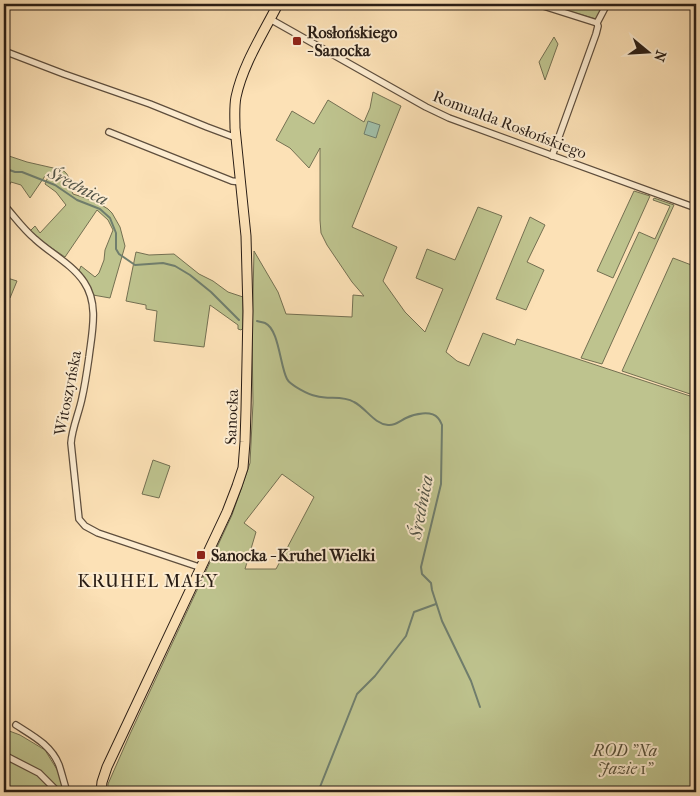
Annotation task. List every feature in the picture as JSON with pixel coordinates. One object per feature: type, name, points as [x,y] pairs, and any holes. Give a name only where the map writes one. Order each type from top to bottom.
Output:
[{"type":"main road","name":"Sanocka","points":[[101,792],[102,782],[111,758],[202,568],[240,477],[246,442],[248,311],[246,236],[234,114],[237,92],[247,65],[278,4]]},
{"type":"street","points":[[537,4],[597,23]]},
{"type":"street","points":[[552,156],[596,34],[597,23],[607,4]]},
{"type":"street","name":"Romualda Rosłońskiego","points":[[270,19],[426,107],[449,118],[696,208]]},
{"type":"street","points":[[4,51],[150,104],[231,136],[236,136]]},
{"type":"street","points":[[109,132],[232,181],[241,182]]},
{"type":"street","name":"Witoszyńska","points":[[4,205],[34,238],[79,275],[92,299],[93,317],[86,378],[71,443],[79,519],[85,526],[98,532],[202,568]]},
{"type":"street","points":[[16,725],[49,748],[59,764],[67,792]]},
{"type":"street","points":[[4,755],[39,773],[58,792]]},
{"type":"green space","points":[[545,4],[562,6],[563,4],[605,4],[596,19]]},
{"type":"green space","points":[[554,37],[558,44],[545,80],[539,62]]},
{"type":"green space","name":"ROD \"Na Jazie 1\"","points":[[373,92],[401,106],[352,227],[397,247],[383,281],[405,312],[425,332],[443,289],[416,278],[427,249],[455,260],[478,207],[502,216],[446,352],[457,361],[469,366],[483,333],[515,345],[517,339],[696,398],[696,792],[108,792],[108,784],[130,734],[232,515],[250,463],[253,403],[254,251],[278,292],[286,314],[352,317],[353,295],[364,296],[352,282],[321,233],[320,148],[309,168],[290,148],[276,140],[292,111],[314,124],[328,100],[364,122],[370,108]],"holes":[[[282,474],[314,497],[276,569],[245,569],[256,532],[244,523]]]},
{"type":"green space","points":[[4,153],[27,162],[62,170],[69,177],[73,194],[95,201],[112,213],[120,227],[125,246],[110,298],[93,295],[86,280],[79,271],[81,266],[95,277],[99,273],[113,230],[108,220],[97,210],[65,257],[30,231],[35,226],[40,233],[66,205],[56,192],[45,184],[48,177],[45,176],[30,198],[21,185],[11,182],[4,196]]},
{"type":"green space","points":[[634,191],[650,196],[613,278],[597,271]]},
{"type":"green space","points":[[654,198],[674,205],[602,364],[581,358],[639,232],[655,239],[670,206],[653,200]]},
{"type":"green space","points":[[530,217],[545,225],[527,262],[544,270],[526,310],[496,299]]},
{"type":"green space","points":[[136,252],[149,255],[174,254],[199,274],[228,292],[243,297],[243,328],[241,330],[238,329],[238,325],[210,305],[204,347],[154,341],[157,311],[146,309],[146,305],[126,301]]},
{"type":"green space","points":[[673,258],[694,266],[693,268],[696,269],[696,396],[622,371]]},
{"type":"green space","points":[[4,277],[17,281],[10,298],[4,296]]},
{"type":"green space","points":[[153,460],[170,466],[159,498],[142,494]]},
{"type":"green space","points":[[4,729],[20,735],[45,750],[61,776],[65,792],[4,792]]},
{"type":"shaded area","points":[[368,121],[380,125],[376,138],[364,134]]},
{"type":"waterway","name":"Średnica","points":[[4,168],[15,172],[22,172],[55,185],[77,200],[100,209],[110,218],[116,233],[116,249],[119,254],[135,265],[163,263],[175,266],[211,292],[239,320]]},
{"type":"waterway","name":"Średnica","points":[[257,321],[265,323],[270,327],[276,340],[287,379],[300,389],[321,397],[349,400],[383,424],[393,425],[418,414],[431,414],[440,421],[442,425],[441,484],[421,567],[422,574],[431,583],[442,621],[471,681],[480,707]]},
{"type":"waterway","name":"Średnica","points":[[318,792],[357,694],[375,676],[406,636],[414,612],[436,604]]},
{"type":"place","name":"Rosłońskiego - Sanocka","points":[[297,41]]},
{"type":"place","name":"Sanocka - Kruhel Wielki","points":[[201,555]]},
{"type":"district","name":"KRUHEL MAŁY","points":[[148,581]]}]
